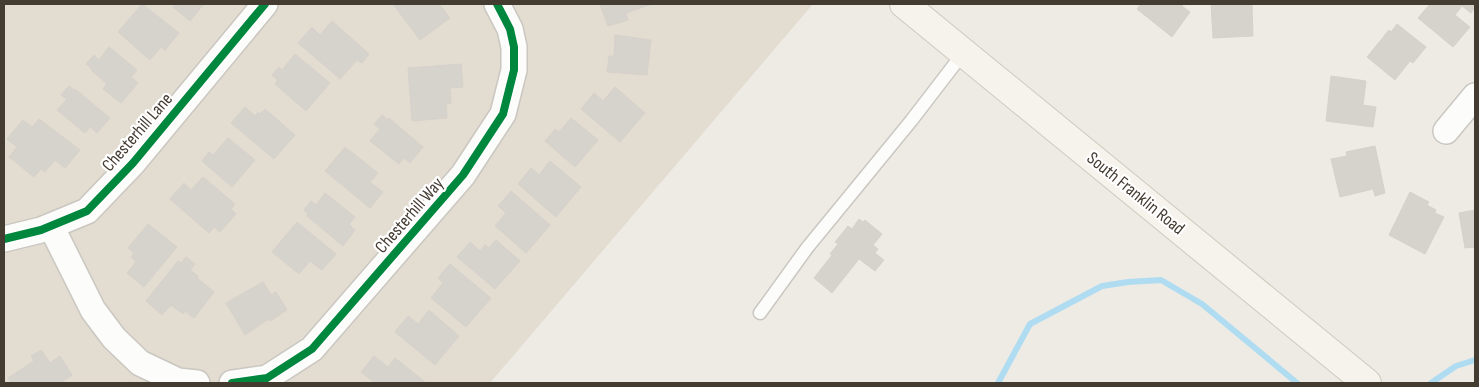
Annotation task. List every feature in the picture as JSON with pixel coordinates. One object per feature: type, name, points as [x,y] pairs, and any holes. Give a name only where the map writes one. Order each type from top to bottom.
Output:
[{"type":"main road","name":"South Franklin Road","points":[[904,4],[1367,383]]},
{"type":"street","name":"Chesterhill Lane","points":[[4,239],[41,230],[87,211],[132,163],[265,4]]},
{"type":"street","name":"Chesterhill Way","points":[[232,383],[267,378],[312,350],[463,175],[503,114],[514,70],[514,47],[510,29],[497,4]]},
{"type":"street","points":[[1446,132],[1475,96]]},
{"type":"street","points":[[51,226],[93,310],[114,338],[140,363],[178,381],[197,383]]},
{"type":"lane","points":[[760,313],[807,248],[911,121],[964,52]]},
{"type":"shaded area","points":[[4,4],[813,4],[490,383],[4,383]]},
{"type":"building","points":[[142,4],[179,33],[165,50],[161,47],[150,60],[118,32]]},
{"type":"building","points":[[174,4],[204,4],[190,21],[173,7]]},
{"type":"building","points":[[393,4],[439,4],[450,18],[420,40]]},
{"type":"building","points":[[600,4],[652,4],[626,13],[628,20],[608,26]]},
{"type":"building","points":[[1141,4],[1184,4],[1182,6],[1190,12],[1172,37],[1137,9]]},
{"type":"building","points":[[1211,4],[1252,4],[1253,36],[1213,38]]},
{"type":"building","points":[[1430,4],[1475,4],[1471,13],[1462,6],[1455,15],[1470,27],[1453,47],[1418,18]]},
{"type":"building","points":[[332,21],[369,54],[362,63],[357,60],[340,79],[298,43],[312,27],[320,35]]},
{"type":"building","points":[[1397,24],[1426,47],[1413,63],[1410,61],[1395,80],[1367,57],[1389,30],[1391,32]]},
{"type":"building","points":[[615,35],[651,40],[647,75],[607,72],[609,56],[614,56]]},
{"type":"building","points":[[109,47],[137,70],[131,77],[138,83],[121,103],[103,89],[107,84],[86,64],[94,55],[99,60]]},
{"type":"building","points":[[295,54],[330,83],[306,111],[275,84],[278,80],[272,75],[279,67],[282,70]]},
{"type":"building","points":[[461,64],[463,87],[450,88],[451,103],[446,104],[447,118],[412,121],[408,68]]},
{"type":"building","points":[[1331,76],[1366,81],[1363,105],[1376,107],[1373,127],[1326,121]]},
{"type":"building","points":[[69,86],[110,118],[97,133],[90,127],[85,133],[57,110],[67,99],[61,95]]},
{"type":"building","points":[[615,87],[645,113],[620,142],[581,109],[594,93],[603,101]]},
{"type":"building","points":[[245,107],[255,116],[258,112],[260,114],[265,109],[295,135],[274,159],[231,123]]},
{"type":"building","points":[[382,115],[388,120],[389,118],[423,147],[410,163],[404,158],[399,164],[370,141],[380,129],[374,124]]},
{"type":"building","points":[[571,118],[598,140],[575,167],[545,141],[555,129],[559,132]]},
{"type":"building","points":[[39,119],[80,150],[65,168],[55,160],[45,172],[41,169],[34,177],[9,157],[17,147],[7,139],[23,120],[32,127]]},
{"type":"building","points":[[228,138],[255,160],[232,187],[202,161],[209,152],[213,155]]},
{"type":"building","points":[[1375,146],[1385,193],[1375,196],[1373,189],[1340,197],[1331,159],[1347,156],[1346,152]]},
{"type":"building","points":[[345,147],[378,173],[370,182],[383,192],[370,208],[325,171]]},
{"type":"building","points":[[550,161],[581,187],[556,217],[518,184],[531,168],[539,175]]},
{"type":"building","points":[[203,177],[235,204],[231,209],[236,214],[220,232],[214,227],[209,233],[170,199],[184,183],[191,190]]},
{"type":"building","points":[[511,191],[550,225],[526,253],[495,226],[506,213],[498,206]]},
{"type":"building","points":[[1410,192],[1429,202],[1427,205],[1436,210],[1435,213],[1444,217],[1425,254],[1389,235]]},
{"type":"building","points":[[325,193],[355,217],[349,224],[355,230],[343,246],[307,216],[308,214],[304,210],[311,201],[316,205]]},
{"type":"building","points":[[1475,210],[1475,247],[1465,248],[1459,213]]},
{"type":"building","points":[[859,219],[863,222],[865,220],[882,234],[873,245],[878,249],[875,253],[884,260],[875,271],[859,259],[832,293],[814,278],[832,255],[830,254],[838,244],[835,242],[848,226],[852,229]]},
{"type":"building","points":[[297,222],[336,254],[322,270],[310,261],[299,274],[272,252]]},
{"type":"building","points":[[148,224],[177,247],[144,287],[127,273],[136,262],[131,257],[134,253],[128,248]]},
{"type":"building","points":[[496,240],[520,261],[495,289],[457,257],[470,242],[480,251],[485,245],[489,248]]},
{"type":"building","points":[[186,257],[195,264],[190,270],[214,292],[194,318],[185,311],[183,314],[171,305],[162,315],[146,301],[178,261],[181,263]]},
{"type":"building","points":[[450,264],[491,298],[466,327],[431,298],[443,283],[438,278]]},
{"type":"building","points":[[263,282],[271,295],[276,292],[287,310],[245,335],[226,303]]},
{"type":"building","points":[[429,310],[459,336],[435,365],[395,332],[408,316],[418,324]]},
{"type":"building","points":[[41,350],[50,363],[60,356],[72,375],[60,383],[12,383],[8,378],[34,361],[31,356]]},
{"type":"building","points":[[374,356],[388,367],[395,358],[425,382],[375,383],[361,372]]},
{"type":"waterway","points":[[998,383],[1030,324],[1102,286],[1161,280],[1202,304],[1297,383]]},
{"type":"waterway","points":[[1431,383],[1456,366],[1475,360]]},
{"type":"cycle path","points":[[4,239],[41,230],[87,211],[133,163],[265,4]]},
{"type":"cycle path","points":[[232,383],[267,378],[312,349],[463,175],[503,114],[514,70],[514,47],[510,29],[497,4]]}]
